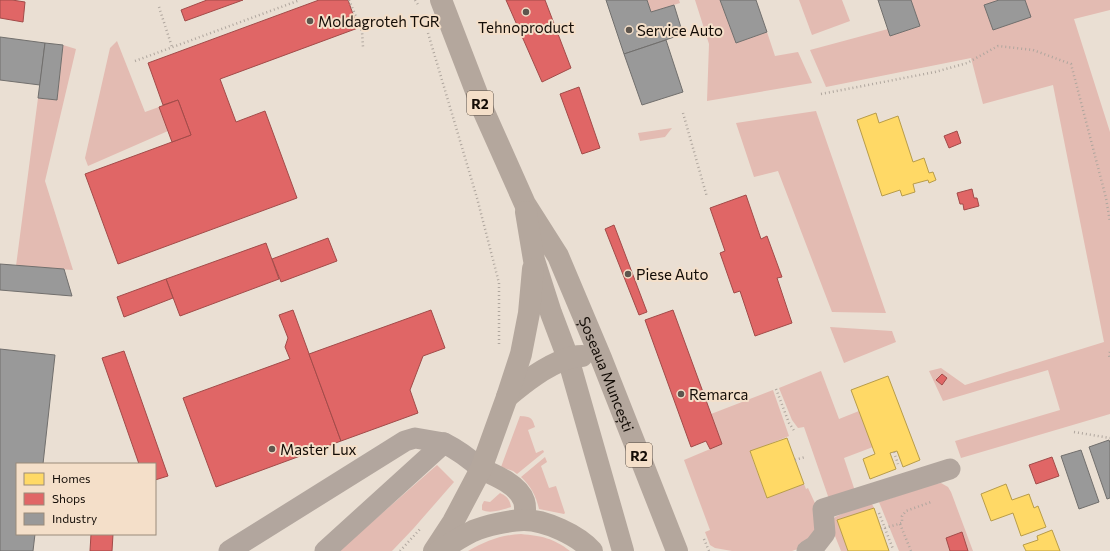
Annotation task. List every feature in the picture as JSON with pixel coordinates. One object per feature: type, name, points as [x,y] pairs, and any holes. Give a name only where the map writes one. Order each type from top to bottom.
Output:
[{"type":"main road","name":"Șoseaua Muncești","points":[[441,0],[484,112],[525,204],[558,256],[601,358],[677,551]]},
{"type":"main road","name":"Șoseaua Muncești","points":[[525,204],[534,260],[551,313],[568,358],[623,551]]},
{"type":"main road","points":[[434,551],[467,498],[481,469],[507,397],[521,354],[529,313],[534,260]]},
{"type":"main road","points":[[507,397],[541,371],[568,358],[583,356],[601,358]]},
{"type":"main road","points":[[481,469],[507,482],[518,491],[524,500],[524,520]]},
{"type":"main road","points":[[439,551],[474,531],[500,523],[524,520],[544,524],[566,532],[588,546],[592,551]]},
{"type":"lane","points":[[229,551],[405,440],[415,438],[444,443],[468,457],[481,469]]},
{"type":"lane","points":[[325,551],[444,443]]},
{"type":"lane","points":[[807,551],[815,546],[825,533],[824,509],[950,469]]},
{"type":"path","points":[[135,61],[300,0]]},
{"type":"path","points":[[349,0],[362,31],[363,47]]},
{"type":"path","points":[[415,0],[422,11]]},
{"type":"path","points":[[159,7],[172,47]]},
{"type":"path","points":[[426,26],[477,198],[499,283],[498,350]]},
{"type":"path","points":[[821,94],[935,72],[967,63],[998,46],[1033,50],[1071,64],[1106,198],[1110,222]]},
{"type":"path","points":[[683,113],[707,197]]},
{"type":"path","points":[[1110,352],[1110,359]]},
{"type":"path","points":[[776,389],[788,423],[795,432]]},
{"type":"path","points":[[1074,432],[1110,438]]},
{"type":"path","points":[[795,460],[805,457]]},
{"type":"path","points":[[872,494],[893,549]]},
{"type":"path","points":[[911,551],[900,524],[902,523],[902,516],[906,511],[931,502]]},
{"type":"path","points":[[400,551],[424,524]]},
{"type":"path","points":[[881,529],[900,524]]},
{"type":"path","points":[[704,539],[709,551]]},
{"type":"shaded area","points":[[647,0],[679,0],[680,3],[651,12]]},
{"type":"shaded area","points":[[695,0],[720,0],[736,43],[767,32],[775,56],[798,52],[812,83],[707,101],[709,44]]},
{"type":"shaded area","points":[[799,0],[842,0],[850,21],[812,35]]},
{"type":"shaded area","points":[[911,0],[1110,0],[1110,10],[1074,19],[1110,132],[1110,414],[961,458],[955,441],[1060,410],[1048,370],[943,401],[929,371],[941,368],[965,385],[1104,342],[1053,85],[983,104],[971,58],[826,87],[810,50],[888,29],[890,36],[920,26]]},
{"type":"shaded area","points":[[117,41],[145,112],[159,107],[168,131],[88,166],[85,158],[110,48]]},
{"type":"shaded area","points":[[63,45],[76,49],[45,181],[73,270],[16,266],[38,98],[57,100]]},
{"type":"shaded area","points":[[816,111],[886,313],[832,312],[778,171],[754,177],[736,123]]},
{"type":"shaded area","points":[[672,128],[665,137],[640,141],[638,133]]},
{"type":"shaded area","points":[[830,327],[892,331],[896,342],[844,363]]},
{"type":"shaded area","points":[[821,371],[839,419],[859,411],[873,447],[844,458],[855,491],[829,499],[804,427],[798,428],[792,420],[779,388]]},
{"type":"shaded area","points":[[773,390],[789,436],[750,452],[767,498],[804,484],[806,489],[808,488],[819,512],[817,533],[798,549],[792,551],[732,551],[715,548],[710,545],[705,532],[710,530],[684,460],[722,444],[711,414]]},
{"type":"shaded area","points":[[520,416],[529,417],[532,419],[535,427],[528,430],[536,453],[543,450],[544,452],[517,474],[501,467]]},
{"type":"shaded area","points":[[545,457],[547,462],[541,466],[549,488],[556,486],[565,513],[564,514],[539,509],[533,492],[521,477]]},
{"type":"shaded area","points":[[437,465],[454,482],[392,551],[339,551]]},
{"type":"shaded area","points":[[941,483],[948,487],[951,492],[973,551],[899,551],[879,502]]},
{"type":"shaded area","points":[[500,493],[508,498],[511,507],[492,512],[482,510],[484,501],[490,502]]},
{"type":"shaded area","points":[[872,504],[874,508],[837,520],[848,551],[841,551],[831,526],[833,520],[835,517],[862,505]]},
{"type":"shaded area","points":[[521,534],[547,538],[570,551],[468,551],[493,539]]},
{"type":"building: Homes","points":[[876,113],[879,123],[898,116],[913,162],[924,158],[929,173],[933,172],[936,180],[929,183],[928,180],[913,184],[915,192],[902,196],[900,190],[882,196],[857,120]]},
{"type":"building: Homes","points":[[888,376],[920,460],[903,467],[897,451],[890,453],[896,469],[870,479],[863,459],[875,454],[851,390]]},
{"type":"building: Homes","points":[[787,438],[804,484],[767,498],[750,451]]},
{"type":"building: Homes","points":[[1006,484],[1012,500],[1029,494],[1034,508],[1038,506],[1046,527],[1021,536],[1013,513],[991,521],[981,494]]},
{"type":"building: Homes","points":[[874,508],[889,551],[848,551],[837,520]]},
{"type":"building: Homes","points":[[1052,530],[1060,551],[1026,551],[1023,545],[1038,540],[1037,536]]},
{"type":"building: Shops","points":[[0,0],[25,2],[23,22],[0,18]]},
{"type":"building: Shops","points":[[207,0],[243,0],[185,21],[181,10]]},
{"type":"building: Shops","points":[[319,0],[348,0],[358,28],[220,79],[236,122],[265,111],[297,198],[118,264],[85,174],[191,135],[178,100],[163,105],[148,63]]},
{"type":"building: Shops","points":[[506,0],[545,0],[571,68],[542,82]]},
{"type":"building: Shops","points":[[579,87],[600,148],[582,154],[560,94]]},
{"type":"building: Shops","points":[[178,100],[191,135],[172,142],[159,107]]},
{"type":"building: Shops","points":[[957,131],[961,143],[949,148],[944,136]]},
{"type":"building: Shops","points":[[972,189],[974,198],[977,198],[979,206],[964,210],[963,204],[960,204],[957,193]]},
{"type":"building: Shops","points":[[746,195],[761,239],[767,236],[782,277],[777,278],[792,323],[755,336],[740,291],[734,293],[720,253],[725,251],[710,208]]},
{"type":"building: Shops","points":[[614,225],[647,312],[639,315],[605,229]]},
{"type":"building: Shops","points":[[328,238],[337,261],[281,282],[272,259]]},
{"type":"building: Shops","points":[[266,243],[279,279],[180,316],[166,279]]},
{"type":"building: Shops","points":[[166,279],[173,298],[124,317],[117,297]]},
{"type":"building: Shops","points":[[293,310],[341,441],[216,487],[183,398],[290,359],[285,347],[288,338],[279,315]]},
{"type":"building: Shops","points":[[431,310],[445,348],[423,356],[410,390],[418,413],[341,441],[309,354]]},
{"type":"building: Shops","points":[[673,310],[722,444],[710,449],[706,441],[691,447],[645,320]]},
{"type":"building: Shops","points":[[124,351],[168,476],[156,480],[156,463],[139,463],[102,358]]},
{"type":"building: Shops","points":[[942,374],[947,378],[942,385],[936,380]]},
{"type":"building: Shops","points":[[1052,457],[1059,476],[1036,484],[1029,465]]},
{"type":"building: Shops","points":[[962,532],[968,551],[950,551],[946,538]]},
{"type":"building: Shops","points":[[91,535],[113,535],[112,551],[90,551]]},
{"type":"building: Industry","points":[[606,0],[647,0],[651,12],[674,5],[683,34],[624,54]]},
{"type":"building: Industry","points":[[720,0],[756,0],[767,32],[736,43]]},
{"type":"building: Industry","points":[[878,0],[911,0],[920,26],[890,36]]},
{"type":"building: Industry","points":[[999,0],[1025,0],[1031,17],[993,30],[984,5]]},
{"type":"building: Industry","points":[[0,37],[45,43],[40,85],[0,80]]},
{"type":"building: Industry","points":[[666,40],[683,92],[642,105],[624,54]]},
{"type":"building: Industry","points":[[45,43],[63,45],[57,100],[38,98]]},
{"type":"building: Industry","points":[[0,264],[64,269],[72,296],[0,290]]},
{"type":"building: Industry","points":[[0,349],[55,355],[43,463],[16,463],[16,535],[35,535],[33,551],[0,551]]},
{"type":"building: Industry","points":[[1109,440],[1110,498],[1107,499],[1089,447]]},
{"type":"building: Industry","points":[[1081,450],[1099,502],[1079,509],[1061,456]]},
{"type":"place","name":"Tehnoproduct","points":[[526,12]]},
{"type":"place","name":"Moldagroteh TGR","points":[[310,21]]},
{"type":"place","name":"Service Auto","points":[[629,30]]},
{"type":"place","name":"Piese Auto","points":[[628,274]]},
{"type":"place","name":"Remarca","points":[[681,394]]},
{"type":"place","name":"Master Lux","points":[[272,449]]}]
